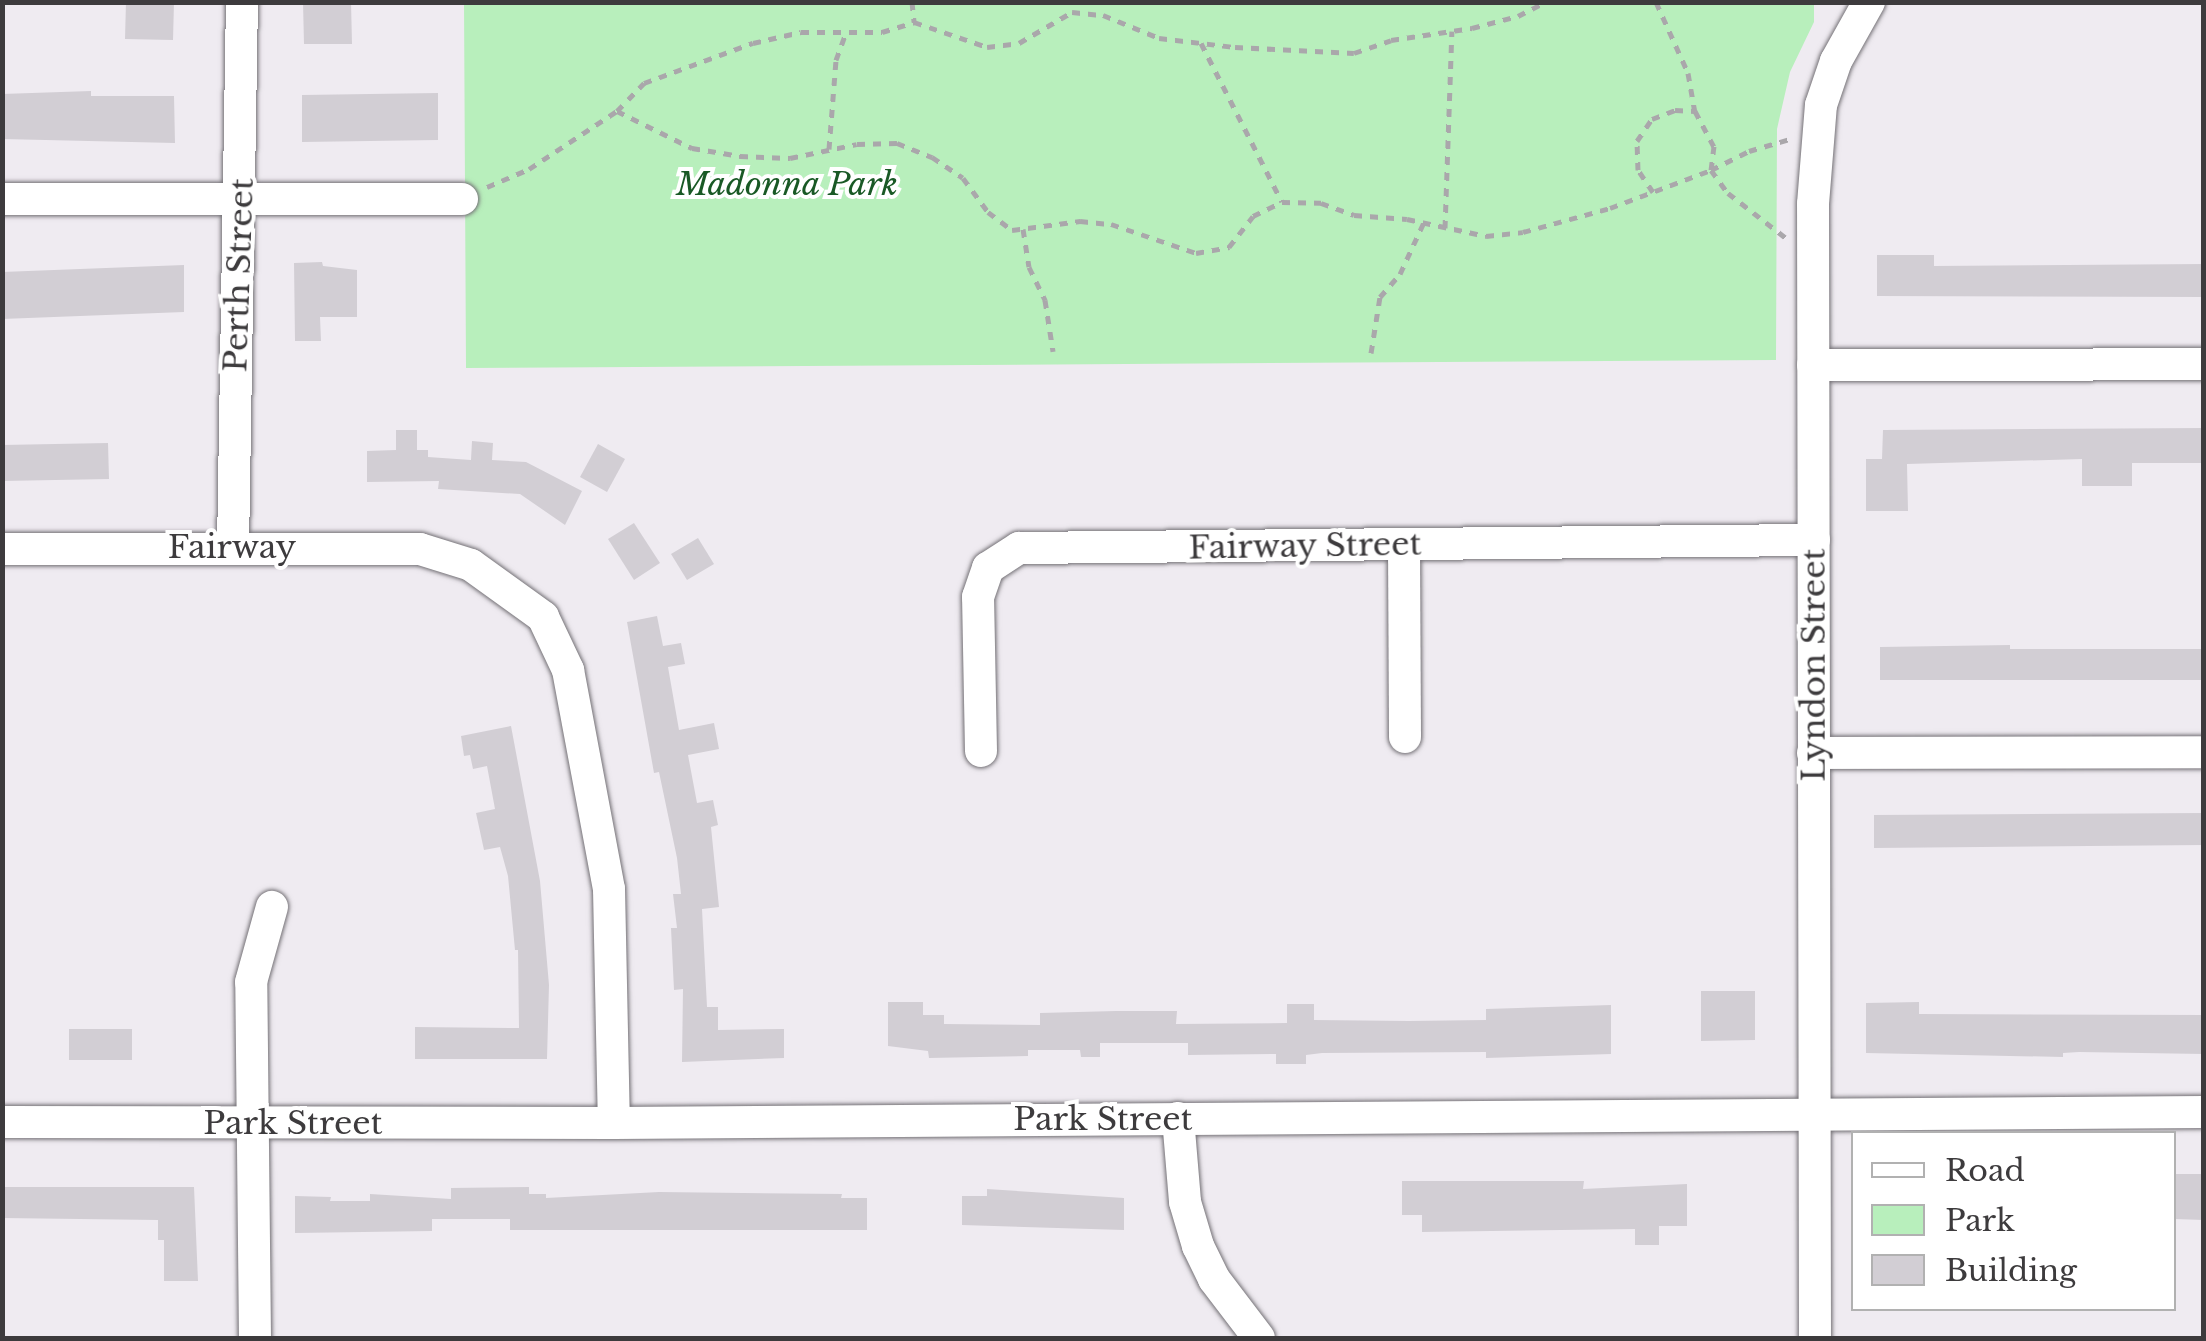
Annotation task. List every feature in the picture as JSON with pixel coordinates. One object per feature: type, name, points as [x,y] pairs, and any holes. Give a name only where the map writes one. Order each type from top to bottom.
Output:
[{"type":"street","name":"Perth Street","points":[[234,548],[242,2]]},
{"type":"street","name":"Lyndon Street","points":[[1815,1338],[1813,204],[1820,105],[1836,61],[1868,2]]},
{"type":"street","points":[[2,199],[462,199]]},
{"type":"street","points":[[1813,365],[2204,364]]},
{"type":"street","name":"Fairway Street","points":[[981,751],[978,597],[988,568],[1018,548],[1814,540]]},
{"type":"street","points":[[1404,545],[1406,737]]},
{"type":"street","name":"Fairway","points":[[2,548],[420,549],[460,561],[498,581],[543,617],[568,670],[609,889],[614,1123]]},
{"type":"street","points":[[1813,753],[2204,752]]},
{"type":"street","points":[[255,1338],[251,982],[272,907]]},
{"type":"street","name":"Park Street","points":[[2,1122],[614,1123],[2204,1112]]},
{"type":"street","points":[[1178,1118],[1185,1202],[1198,1246],[1214,1279],[1259,1338]]},
{"type":"path","points":[[912,2],[914,22]]},
{"type":"path","points":[[1072,2],[1072,12]]},
{"type":"path","points":[[462,199],[529,170],[616,111],[644,82],[753,43],[801,32],[882,32],[914,22],[988,47],[1019,43],[1072,12],[1103,16],[1159,38],[1354,53],[1390,40],[1452,32],[1518,16],[1544,2]]},
{"type":"path","points":[[1656,2],[1688,73],[1695,111],[1714,146],[1711,170],[1728,193],[1788,239]]},
{"type":"path","points":[[829,149],[836,60],[846,32]]},
{"type":"path","points":[[1445,228],[1452,32]]},
{"type":"path","points":[[1200,43],[1282,202]]},
{"type":"path","points":[[1653,192],[1638,170],[1637,141],[1652,120],[1675,110],[1695,111]]},
{"type":"path","points":[[616,111],[656,133],[708,151],[790,158],[829,149],[897,143],[963,178],[988,212],[1012,230],[1080,220],[1110,224],[1196,253],[1229,247],[1252,216],[1282,202],[1321,203],[1354,215],[1424,222],[1486,236],[1524,232],[1653,192],[1750,151],[1793,138]]},
{"type":"path","points":[[1371,353],[1380,298],[1400,274],[1424,222]]},
{"type":"path","points":[[1023,229],[1029,267],[1045,300],[1053,351]]},
{"type":"green space","name":"Madonna Park","points":[[464,3],[1814,3],[1814,22],[1790,72],[1777,129],[1776,360],[466,368]]},
{"type":"building","points":[[126,2],[174,2],[173,40],[125,39]]},
{"type":"building","points":[[303,2],[351,2],[352,44],[304,44]]},
{"type":"building","points":[[91,91],[91,96],[174,96],[175,143],[2,139],[2,94]]},
{"type":"building","points":[[438,93],[438,140],[302,142],[302,95]]},
{"type":"building","points":[[1877,255],[1934,255],[1934,266],[2204,264],[2204,297],[1877,296]]},
{"type":"building","points":[[322,262],[323,266],[357,270],[357,317],[320,317],[321,341],[295,341],[294,263]]},
{"type":"building","points":[[184,265],[184,312],[2,319],[2,272]]},
{"type":"building","points":[[2204,428],[2204,463],[2132,463],[2132,486],[2082,486],[2082,459],[1907,464],[1908,511],[1866,511],[1866,459],[1882,459],[1883,430]]},
{"type":"building","points":[[396,430],[417,430],[417,450],[428,450],[428,457],[471,460],[472,441],[493,443],[492,460],[526,462],[582,491],[565,525],[520,494],[438,489],[439,481],[367,482],[367,451],[396,450]]},
{"type":"building","points":[[108,443],[109,479],[2,481],[2,445]]},
{"type":"building","points":[[598,444],[625,459],[607,492],[580,477]]},
{"type":"building","points":[[634,523],[660,563],[634,580],[608,539]]},
{"type":"building","points":[[698,538],[714,564],[687,580],[671,554]]},
{"type":"building","points":[[657,616],[663,646],[681,643],[685,664],[668,667],[679,730],[714,723],[719,749],[688,755],[697,803],[713,800],[718,825],[711,827],[719,907],[702,909],[707,1007],[718,1007],[718,1030],[784,1029],[784,1058],[682,1062],[683,989],[674,990],[671,928],[677,928],[673,894],[681,894],[677,858],[659,772],[654,773],[627,622]]},
{"type":"building","points":[[2010,645],[2010,649],[2204,649],[2204,680],[1880,680],[1880,647]]},
{"type":"building","points":[[511,726],[540,881],[549,985],[547,1059],[415,1059],[415,1027],[519,1028],[518,950],[508,876],[500,847],[484,850],[476,813],[495,809],[487,766],[473,769],[470,755],[464,756],[461,736]]},
{"type":"building","points":[[2204,813],[2204,845],[1874,848],[1874,815]]},
{"type":"building","points":[[1701,991],[1755,991],[1755,1040],[1701,1041]]},
{"type":"building","points":[[888,1002],[923,1002],[923,1015],[944,1015],[944,1024],[1040,1025],[1040,1013],[1116,1011],[1177,1011],[1176,1024],[1287,1023],[1287,1004],[1314,1004],[1314,1020],[1409,1021],[1486,1020],[1486,1009],[1611,1005],[1611,1054],[1486,1058],[1486,1052],[1322,1053],[1306,1055],[1306,1064],[1276,1064],[1276,1054],[1188,1055],[1188,1043],[1100,1043],[1100,1057],[1081,1057],[1080,1050],[1028,1050],[1028,1056],[929,1058],[928,1051],[888,1046]]},
{"type":"building","points":[[1919,1002],[1919,1014],[2204,1015],[2204,1054],[2079,1052],[2063,1053],[2063,1057],[1866,1053],[1866,1003]]},
{"type":"building","points":[[69,1029],[132,1029],[132,1060],[69,1060]]},
{"type":"building","points":[[2176,1174],[2204,1174],[2204,1220],[2176,1219]]},
{"type":"building","points":[[1402,1181],[1584,1181],[1583,1189],[1687,1184],[1687,1226],[1659,1226],[1659,1245],[1635,1245],[1635,1229],[1422,1232],[1422,1215],[1402,1215]]},
{"type":"building","points":[[2,1187],[194,1187],[198,1281],[164,1281],[164,1240],[158,1240],[158,1220],[2,1218]]},
{"type":"building","points":[[529,1187],[529,1194],[546,1194],[546,1198],[659,1192],[842,1194],[841,1198],[867,1198],[867,1230],[510,1230],[510,1219],[432,1219],[432,1231],[295,1233],[295,1196],[331,1197],[330,1201],[370,1201],[370,1194],[451,1199],[451,1188]]},
{"type":"building","points":[[987,1189],[1124,1198],[1124,1230],[962,1225],[962,1196],[987,1196]]}]
